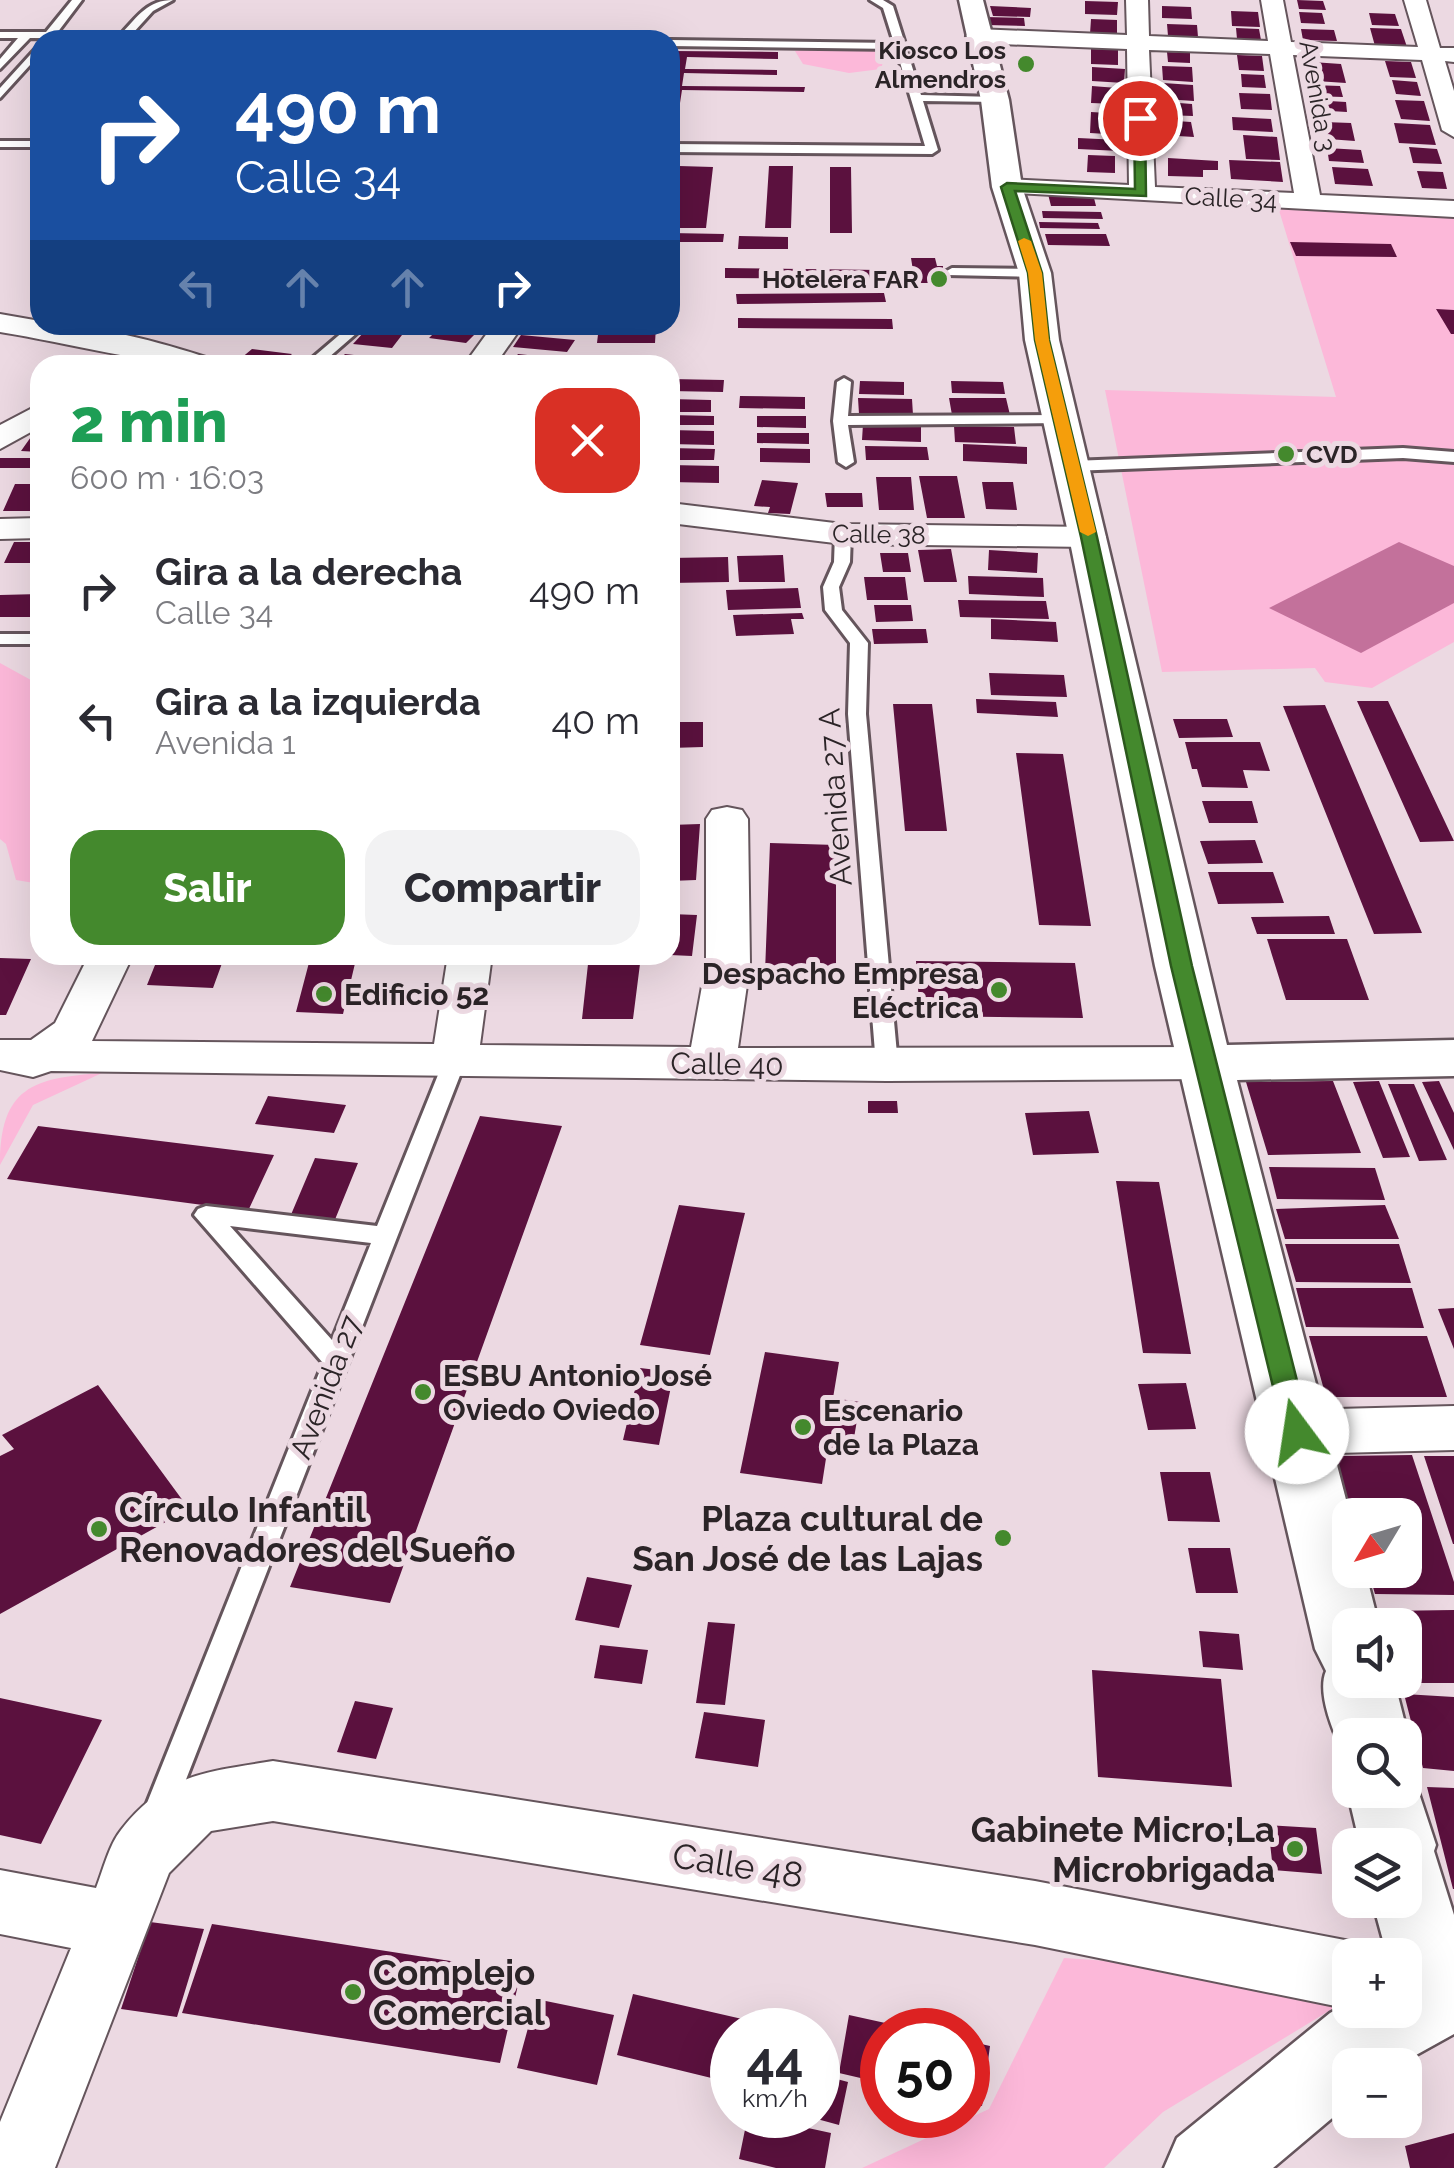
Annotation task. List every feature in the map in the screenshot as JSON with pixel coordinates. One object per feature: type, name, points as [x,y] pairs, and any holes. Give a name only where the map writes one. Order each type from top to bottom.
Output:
[{"type":"main road","points":[[974,18],[995,100],[1007,187],[1035,273],[1042,340],[1089,537],[1181,966],[1340,1608]]},
{"type":"main road","name":"Calle 40","points":[[1207,1063],[1454,1058]]},
{"type":"main road","points":[[1207,2168],[1359,2042],[1438,1993],[1417,1918]]},
{"type":"street","points":[[1137,0],[1142,194]]},
{"type":"street","name":"Avenida 3","points":[[1272,0],[1308,202]]},
{"type":"street","points":[[1415,0],[1442,55],[1454,130]]},
{"type":"street","points":[[974,18],[1138,44],[1442,55]]},
{"type":"street","name":"Calle 34","points":[[1007,187],[1454,209]]},
{"type":"street","points":[[0,324],[30,329]]},
{"type":"street","points":[[68,335],[169,355]]},
{"type":"street","points":[[488,355],[503,335]]},
{"type":"street","points":[[131,355],[143,347]]},
{"type":"street","points":[[0,439],[30,420]]},
{"type":"street","name":"Calle 38","points":[[680,510],[843,534],[1089,537]]},
{"type":"street","points":[[0,529],[30,528]]},
{"type":"street","points":[[712,1064],[728,964],[727,818]]},
{"type":"street","points":[[0,1082],[22,1055],[81,1022],[107,965]]},
{"type":"street","name":"Avenida 27","points":[[455,1060],[469,965]]},
{"type":"street","name":"Calle 40","points":[[22,1055],[888,1066],[1207,1063]]},
{"type":"street","points":[[1297,1432],[1454,1428]]},
{"type":"street","name":"Calle 48","points":[[142,1853],[194,1804],[273,1790],[1035,1912],[1332,1970]]},
{"type":"street","name":"Avenida 27","points":[[18,2168],[142,1853]]},
{"type":"street","points":[[0,1902],[115,1924]]},
{"type":"lane","points":[[54,30],[77,0]]},
{"type":"lane","points":[[130,30],[148,9],[168,0]]},
{"type":"lane","points":[[680,148],[932,150],[888,6],[875,0]]},
{"type":"lane","points":[[0,35],[30,35]]},
{"type":"lane","points":[[0,66],[27,35]]},
{"type":"lane","points":[[680,43],[903,46]]},
{"type":"lane","points":[[0,95],[30,59]]},
{"type":"lane","points":[[917,98],[995,100]]},
{"type":"lane","points":[[0,144],[30,144]]},
{"type":"lane","points":[[952,272],[1035,273]]},
{"type":"lane","points":[[323,355],[347,335]]},
{"type":"lane","points":[[844,382],[840,421],[846,462]]},
{"type":"lane","points":[[840,421],[1060,419]]},
{"type":"lane","points":[[1072,466],[1402,453],[1454,457]]},
{"type":"lane","name":"Avenida 27 A","points":[[843,534],[842,562],[831,586],[834,610],[858,643],[857,714],[888,1066]]},
{"type":"lane","points":[[0,639],[30,638]]},
{"type":"lane","name":"Avenida 27","points":[[142,1853],[455,1060]]},
{"type":"lane","points":[[336,1361],[206,1215],[385,1236]]},
{"type":"shaded area","points":[[811,47],[877,51],[885,55],[881,69],[849,73],[803,64],[795,51]]},
{"type":"shaded area","name":"CVD","points":[[1278,207],[1454,217],[1454,642],[1372,688],[1325,682],[1315,668],[1162,672],[1105,390],[1336,397]]},
{"type":"shaded area","points":[[1399,542],[1454,566],[1454,603],[1361,653],[1269,608]]},
{"type":"shaded area","points":[[0,663],[30,680],[30,882],[16,880],[6,844],[0,839]]},
{"type":"shaded area","points":[[102,1073],[33,1105],[0,1165],[6,1118],[25,1092],[57,1079]]},
{"type":"shaded area","points":[[1064,1958],[1243,1970],[1332,2004],[1332,2009],[1163,2112],[1104,2168],[862,2168],[927,2138],[990,2138],[990,2107]]},
{"type":"building","points":[[1297,0],[1323,1],[1326,10],[1299,9]]},
{"type":"building","points":[[1085,1],[1118,2],[1117,15],[1085,14]]},
{"type":"building","points":[[990,6],[1031,8],[1030,17],[993,16]]},
{"type":"building","points":[[1162,6],[1191,7],[1192,19],[1162,18]]},
{"type":"building","points":[[1231,11],[1258,12],[1260,27],[1232,26]]},
{"type":"building","points":[[1299,12],[1322,13],[1325,24],[1301,23]]},
{"type":"building","points":[[1369,13],[1395,14],[1399,26],[1372,25]]},
{"type":"building","points":[[985,17],[1024,18],[1025,26],[987,25]]},
{"type":"building","points":[[1091,19],[1117,20],[1117,35],[1090,34]]},
{"type":"building","points":[[1167,24],[1197,25],[1198,37],[1168,36]]},
{"type":"building","points":[[1236,28],[1259,29],[1261,40],[1237,39]]},
{"type":"building","points":[[1370,28],[1401,29],[1407,47],[1375,46]]},
{"type":"building","points":[[1301,29],[1334,30],[1337,41],[1303,40]]},
{"type":"building","points":[[1091,49],[1118,50],[1118,65],[1091,64]]},
{"type":"building","points":[[680,51],[778,52],[778,59],[687,57],[685,69],[777,70],[777,75],[684,73],[682,86],[805,87],[804,92],[682,90],[680,103]]},
{"type":"building","points":[[1167,52],[1190,53],[1190,63],[1168,62]]},
{"type":"building","points":[[1237,55],[1262,56],[1264,71],[1239,70]]},
{"type":"building","points":[[1385,61],[1411,62],[1416,78],[1390,77]]},
{"type":"building","points":[[1312,62],[1341,64],[1346,83],[1316,81]]},
{"type":"building","points":[[1162,66],[1192,67],[1193,82],[1163,80]]},
{"type":"building","points":[[1092,67],[1125,69],[1124,83],[1092,81]]},
{"type":"building","points":[[1241,74],[1264,75],[1266,88],[1242,87]]},
{"type":"building","points":[[1392,80],[1417,82],[1421,96],[1396,94]]},
{"type":"building","points":[[1163,83],[1193,85],[1194,101],[1164,99]]},
{"type":"building","points":[[1311,85],[1340,86],[1343,97],[1313,96]]},
{"type":"building","points":[[1092,86],[1117,88],[1116,104],[1091,103]]},
{"type":"building","points":[[1239,93],[1270,94],[1272,110],[1241,109]]},
{"type":"building","points":[[1312,100],[1346,102],[1347,112],[1313,110]]},
{"type":"building","points":[[1395,100],[1424,101],[1430,121],[1401,119]]},
{"type":"building","points":[[1166,102],[1192,104],[1193,116],[1166,115]]},
{"type":"building","points":[[1091,112],[1124,114],[1124,135],[1090,133]]},
{"type":"building","points":[[1232,117],[1271,119],[1273,132],[1233,130]]},
{"type":"building","points":[[1161,120],[1191,122],[1194,137],[1162,135]]},
{"type":"building","points":[[1324,122],[1351,123],[1355,141],[1328,139]]},
{"type":"building","points":[[1394,123],[1430,125],[1436,145],[1399,143]]},
{"type":"building","points":[[1243,135],[1277,137],[1280,160],[1246,159]]},
{"type":"building","points":[[1078,138],[1120,140],[1120,151],[1078,149]]},
{"type":"building","points":[[1409,147],[1437,149],[1442,164],[1413,163]]},
{"type":"building","points":[[1327,148],[1361,150],[1364,163],[1329,161]]},
{"type":"building","points":[[1088,155],[1115,156],[1115,173],[1087,172]]},
{"type":"building","points":[[1168,158],[1218,161],[1218,170],[1203,170],[1203,177],[1168,176]]},
{"type":"building","points":[[1229,160],[1280,162],[1283,182],[1231,179]]},
{"type":"building","points":[[680,166],[713,167],[706,228],[680,228]]},
{"type":"building","points":[[769,166],[793,166],[791,228],[765,228]]},
{"type":"building","points":[[830,167],[851,167],[852,233],[830,233]]},
{"type":"building","points":[[1332,167],[1368,169],[1373,186],[1335,184]]},
{"type":"building","points":[[1417,171],[1443,172],[1447,189],[1422,188]]},
{"type":"building","points":[[1048,194],[1093,194],[1096,206],[1051,206]]},
{"type":"building","points":[[1042,211],[1101,212],[1103,219],[1043,218]]},
{"type":"building","points":[[1039,222],[1098,223],[1100,229],[1040,228]]},
{"type":"building","points":[[680,233],[724,234],[723,242],[680,242]]},
{"type":"building","points":[[1045,234],[1106,234],[1110,246],[1048,245]]},
{"type":"building","points":[[739,236],[788,237],[788,249],[738,249]]},
{"type":"building","points":[[1290,242],[1391,244],[1397,257],[1296,256]]},
{"type":"building","points":[[911,258],[935,258],[937,266],[943,266],[942,283],[915,283]]},
{"type":"building","points":[[725,268],[881,270],[882,279],[725,278]]},
{"type":"building","points":[[884,293],[886,302],[737,304],[736,294]]},
{"type":"building","points":[[1436,309],[1454,310],[1454,334],[1451,334]]},
{"type":"building","points":[[738,318],[892,319],[893,329],[738,328]]},
{"type":"building","points":[[361,335],[402,335],[392,348],[353,344]]},
{"type":"building","points":[[432,335],[474,335],[466,343],[429,338]]},
{"type":"building","points":[[521,335],[575,340],[567,352],[513,347]]},
{"type":"building","points":[[598,335],[655,335],[655,343],[597,343]]},
{"type":"building","points":[[252,349],[292,354],[291,355],[245,355]]},
{"type":"building","points":[[680,379],[724,380],[723,392],[680,391]]},
{"type":"building","points":[[860,381],[904,382],[904,395],[859,394]]},
{"type":"building","points":[[951,381],[1003,382],[1005,394],[952,393]]},
{"type":"building","points":[[740,396],[805,397],[805,409],[739,408]]},
{"type":"building","points":[[858,398],[912,399],[913,415],[859,414]]},
{"type":"building","points":[[949,398],[1006,398],[1010,415],[952,415]]},
{"type":"building","points":[[680,399],[711,400],[711,412],[680,412]]},
{"type":"building","points":[[680,415],[714,416],[714,425],[680,425]]},
{"type":"building","points":[[757,416],[806,416],[806,428],[757,427]]},
{"type":"building","points":[[863,424],[921,426],[921,442],[862,440]]},
{"type":"building","points":[[954,426],[1014,427],[1016,444],[955,442]]},
{"type":"building","points":[[680,430],[714,431],[714,445],[680,444]]},
{"type":"building","points":[[757,433],[809,433],[809,444],[757,443]]},
{"type":"building","points":[[963,444],[1027,447],[1027,464],[963,461]]},
{"type":"building","points":[[865,446],[927,447],[929,460],[866,460]]},
{"type":"building","points":[[680,448],[715,449],[714,460],[680,460]]},
{"type":"building","points":[[760,448],[810,449],[810,463],[760,462]]},
{"type":"building","points":[[0,458],[30,458],[30,468],[0,468]]},
{"type":"building","points":[[680,465],[719,466],[719,483],[680,482]]},
{"type":"building","points":[[919,476],[957,476],[965,518],[927,518]]},
{"type":"building","points":[[876,477],[911,477],[914,510],[879,510]]},
{"type":"building","points":[[762,480],[798,483],[790,514],[768,513],[770,507],[754,506]]},
{"type":"building","points":[[982,482],[1013,482],[1017,510],[986,509]]},
{"type":"building","points":[[15,484],[30,484],[30,511],[3,511]]},
{"type":"building","points":[[825,493],[862,493],[863,507],[827,507]]},
{"type":"building","points":[[14,542],[30,542],[30,563],[4,563]]},
{"type":"building","points":[[951,549],[957,582],[924,582],[918,550]]},
{"type":"building","points":[[989,550],[1038,553],[1037,573],[988,570]]},
{"type":"building","points":[[880,553],[908,553],[911,572],[883,572]]},
{"type":"building","points":[[783,555],[785,582],[739,582],[737,556]]},
{"type":"building","points":[[728,557],[729,582],[680,583],[680,558]]},
{"type":"building","points":[[968,576],[1043,578],[1044,597],[969,594]]},
{"type":"building","points":[[864,577],[905,577],[908,600],[867,600]]},
{"type":"building","points":[[798,588],[801,608],[728,610],[726,590]]},
{"type":"building","points":[[30,594],[30,617],[0,617],[0,595]]},
{"type":"building","points":[[958,600],[1046,601],[1049,619],[960,617]]},
{"type":"building","points":[[874,605],[911,605],[913,621],[876,622]]},
{"type":"building","points":[[802,613],[804,619],[791,619],[794,634],[736,636],[733,615]]},
{"type":"building","points":[[991,619],[1056,622],[1058,642],[991,639]]},
{"type":"building","points":[[872,629],[926,629],[928,643],[874,644]]},
{"type":"building","points":[[989,673],[1064,675],[1067,697],[991,695]]},
{"type":"building","points":[[976,699],[1056,702],[1058,717],[977,713]]},
{"type":"building","points":[[1357,701],[1388,701],[1454,841],[1420,842]]},
{"type":"building","points":[[893,704],[932,704],[947,831],[905,831]]},
{"type":"building","points":[[1325,705],[1422,933],[1374,934],[1283,706]]},
{"type":"building","points":[[1173,719],[1227,719],[1233,737],[1179,738]]},
{"type":"building","points":[[680,722],[703,722],[703,747],[680,748]]},
{"type":"building","points":[[1185,742],[1260,742],[1270,771],[1243,770],[1248,788],[1202,787]]},
{"type":"building","points":[[1016,753],[1063,754],[1091,926],[1039,925]]},
{"type":"building","points":[[1202,801],[1252,801],[1258,823],[1209,823]]},
{"type":"building","points":[[700,824],[696,880],[680,881],[680,825]]},
{"type":"building","points":[[1255,840],[1263,863],[1208,864],[1200,841]]},
{"type":"building","points":[[770,843],[836,845],[836,974],[765,972]]},
{"type":"building","points":[[1208,872],[1273,872],[1284,903],[1218,904]]},
{"type":"building","points":[[680,914],[697,915],[692,956],[680,955]]},
{"type":"building","points":[[1329,916],[1335,934],[1257,934],[1251,917]]},
{"type":"building","points":[[1267,939],[1347,939],[1369,1000],[1286,1000]]},
{"type":"building","points":[[0,958],[30,959],[6,1015],[0,1015]]},
{"type":"building","name":"Despacho Empresa Eléctrica","points":[[916,961],[1075,963],[1083,1018],[920,1016]]},
{"type":"building","points":[[155,965],[221,965],[213,988],[147,985]]},
{"type":"building","name":"Edificio 52","points":[[308,965],[355,965],[343,1014],[296,1012]]},
{"type":"building","points":[[588,965],[640,965],[633,1019],[582,1019]]},
{"type":"building","points":[[1333,1081],[1361,1153],[1268,1155],[1246,1082]]},
{"type":"building","points":[[1379,1081],[1410,1157],[1383,1158],[1353,1082]]},
{"type":"building","points":[[1439,1081],[1454,1113],[1454,1150],[1422,1082]]},
{"type":"building","points":[[1388,1084],[1414,1084],[1447,1160],[1419,1161]]},
{"type":"building","points":[[268,1096],[346,1105],[334,1133],[255,1124]]},
{"type":"building","points":[[868,1101],[897,1101],[898,1113],[868,1113]]},
{"type":"building","points":[[1089,1111],[1099,1153],[1033,1155],[1025,1113]]},
{"type":"building","points":[[480,1116],[562,1126],[390,1603],[290,1587]]},
{"type":"building","points":[[38,1126],[274,1155],[248,1211],[7,1179]]},
{"type":"building","points":[[315,1158],[358,1163],[334,1222],[290,1217]]},
{"type":"building","points":[[1269,1167],[1375,1168],[1385,1200],[1277,1199]]},
{"type":"building","points":[[1116,1181],[1159,1182],[1191,1354],[1143,1353]]},
{"type":"building","points":[[679,1205],[745,1213],[710,1355],[640,1345]]},
{"type":"building","points":[[1385,1205],[1399,1239],[1285,1239],[1276,1209]]},
{"type":"building","points":[[1285,1244],[1399,1244],[1411,1283],[1296,1282]]},
{"type":"building","points":[[1296,1288],[1412,1288],[1424,1328],[1306,1327]]},
{"type":"building","points":[[1454,1308],[1454,1349],[1438,1309]]},
{"type":"building","points":[[1309,1336],[1427,1336],[1447,1397],[1326,1397]]},
{"type":"building","name":"Escenario de la Plaza","points":[[765,1352],[839,1362],[833,1398],[860,1402],[851,1456],[827,1452],[822,1484],[740,1473]]},
{"type":"building","points":[[640,1368],[674,1372],[659,1445],[623,1440]]},
{"type":"building","points":[[1186,1383],[1196,1429],[1148,1430],[1138,1384]]},
{"type":"building","points":[[98,1385],[189,1509],[0,1614],[0,1456],[14,1449],[2,1435]]},
{"type":"building","points":[[1412,1455],[1454,1582],[1454,1595],[1375,1594],[1373,1588],[1422,1588],[1422,1498],[1347,1498],[1337,1460],[1340,1456]]},
{"type":"building","points":[[1424,1456],[1454,1456],[1454,1544],[1453,1544]]},
{"type":"building","points":[[1160,1472],[1210,1472],[1220,1522],[1168,1521]]},
{"type":"building","points":[[1188,1548],[1230,1548],[1238,1593],[1196,1593]]},
{"type":"building","points":[[587,1577],[632,1585],[619,1628],[575,1620]]},
{"type":"building","points":[[1422,1610],[1454,1610],[1454,1683],[1422,1683]]},
{"type":"building","points":[[708,1622],[735,1624],[725,1705],[696,1703]]},
{"type":"building","points":[[1199,1631],[1239,1634],[1243,1670],[1203,1667]]},
{"type":"building","points":[[600,1645],[648,1650],[642,1684],[594,1678]]},
{"type":"building","points":[[1092,1670],[1221,1679],[1232,1787],[1098,1777]]},
{"type":"building","points":[[1454,1697],[1454,1771],[1423,1768],[1422,1718],[1410,1718],[1405,1698]]},
{"type":"building","points":[[0,1698],[102,1720],[41,1844],[0,1835]]},
{"type":"building","points":[[355,1701],[393,1708],[376,1759],[337,1752]]},
{"type":"building","points":[[704,1712],[765,1720],[758,1767],[695,1758]]},
{"type":"building","points":[[1427,1787],[1454,1788],[1454,1889],[1453,1889]]},
{"type":"building","name":"Gabinete Micro;La Microbrigada","points":[[1268,1825],[1316,1828],[1322,1874],[1273,1870]]},
{"type":"building","points":[[150,1922],[204,1929],[177,2017],[121,2009]]},
{"type":"building","name":"Complejo Comercial","points":[[212,1924],[521,1972],[500,2063],[182,2013]]},
{"type":"building","points":[[633,1994],[710,2012],[710,2078],[617,2055]]},
{"type":"building","points":[[536,1999],[614,2015],[597,2085],[517,2068]]},
{"type":"building","points":[[849,2015],[860,2017],[860,2078],[840,2073]]},
{"type":"building","points":[[840,2080],[848,2082],[840,2120]]},
{"type":"building","points":[[1454,2133],[1454,2168],[1410,2168],[1405,2146]]},
{"type":"building","points":[[743,2138],[830,2138],[825,2168],[776,2168],[739,2159]]},
{"type":"slow traffic","points":[[1024,241],[1035,273],[1042,340],[1088,532]]},
{"type":"place","name":"Kiosco Los Almendros","points":[[1026,64]]},
{"type":"place","name":"Hotelera FAR","points":[[939,279]]},
{"type":"place","name":"CVD","points":[[1286,454]]},
{"type":"place","name":"Despacho Empresa Eléctrica","points":[[999,990]]},
{"type":"place","name":"Edificio 52","points":[[324,994]]},
{"type":"place","name":"ESBU Antonio José Oviedo Oviedo","points":[[423,1392]]},
{"type":"place","name":"Escenario de la Plaza","points":[[803,1427]]},
{"type":"place","name":"Círculo Infantil Renovadores del Sueño","points":[[99,1529]]},
{"type":"place","name":"Plaza cultural de San José de las Lajas","points":[[1003,1538]]},
{"type":"place","name":"Gabinete Micro;La Microbrigada","points":[[1295,1849]]},
{"type":"place","name":"Complejo Comercial","points":[[353,1992]]},
{"type":"route","points":[[1140,118],[1142,194],[1007,187],[1035,273],[1042,340],[1089,537],[1181,966],[1297,1432]]}]
